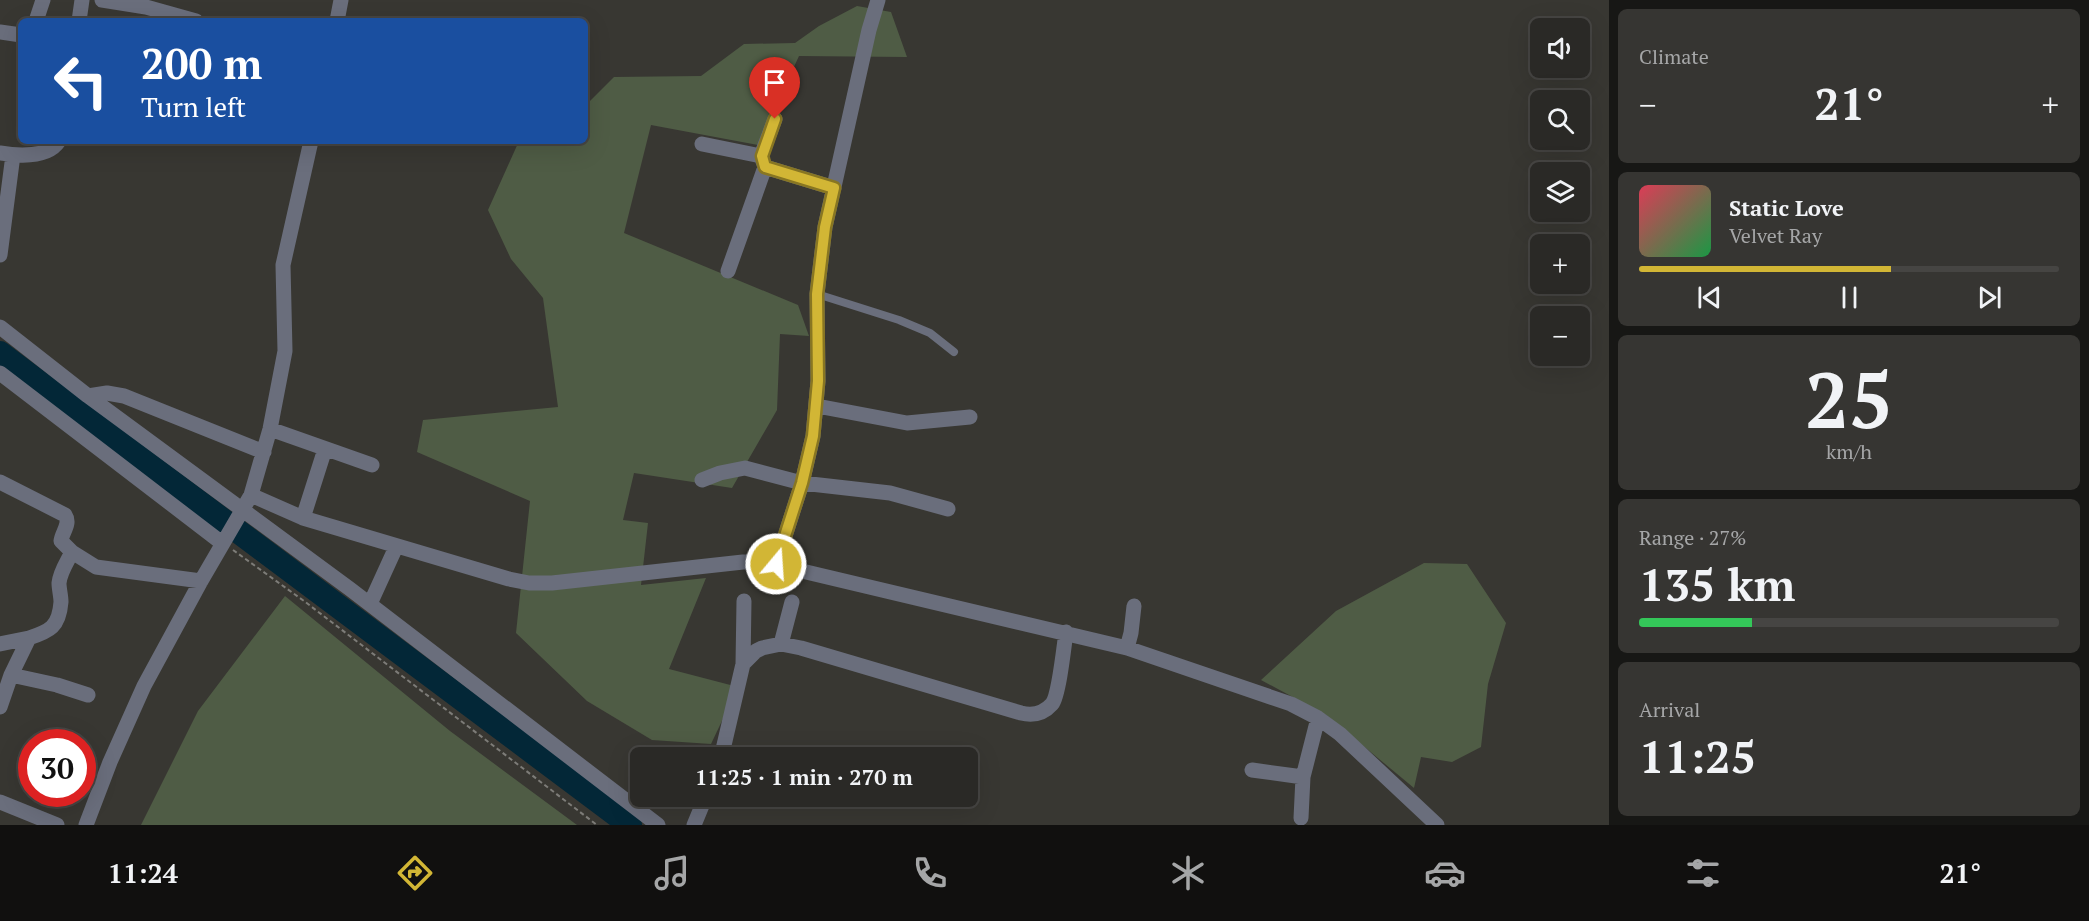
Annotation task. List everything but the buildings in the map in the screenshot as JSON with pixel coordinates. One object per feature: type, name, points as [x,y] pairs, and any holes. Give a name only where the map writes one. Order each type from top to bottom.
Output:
[{"type":"street","points":[[37,18],[43,0]]},
{"type":"street","points":[[78,18],[81,0]]},
{"type":"street","points":[[102,0],[140,3],[187,18]]},
{"type":"street","points":[[338,18],[341,0]]},
{"type":"street","points":[[776,564],[802,483],[813,436],[817,406],[819,336],[817,294],[825,227],[869,30],[878,0]]},
{"type":"street","points":[[0,32],[18,35]]},
{"type":"street","points":[[728,272],[764,161],[775,119]]},
{"type":"street","points":[[0,255],[7,154],[43,152],[56,144]]},
{"type":"street","points":[[86,825],[110,762],[144,686],[251,495],[270,429],[285,351],[283,287],[285,255],[310,144]]},
{"type":"street","points":[[702,144],[764,161],[834,188]]},
{"type":"street","points":[[0,327],[241,513],[370,604],[658,825]]},
{"type":"street","points":[[0,373],[224,541]]},
{"type":"street","points":[[88,396],[107,393],[132,399],[264,452]]},
{"type":"street","points":[[817,406],[907,423],[970,417]]},
{"type":"street","points":[[270,429],[372,465]]},
{"type":"street","points":[[303,519],[325,449]]},
{"type":"street","points":[[702,480],[720,473],[745,468],[802,483],[890,493],[948,509]]},
{"type":"street","points":[[0,482],[65,515],[68,519],[62,541],[72,552],[96,567],[201,582]]},
{"type":"street","points":[[251,495],[303,519],[530,583],[563,582],[743,562],[776,564],[1127,648],[1291,704],[1318,718],[1358,750],[1437,825]]},
{"type":"street","points":[[370,604],[396,547]]},
{"type":"street","points":[[0,644],[49,631],[61,602],[59,584],[61,573],[72,552]]},
{"type":"street","points":[[724,747],[743,664],[744,601]]},
{"type":"street","points":[[781,645],[792,602]]},
{"type":"street","points":[[1127,648],[1134,606]]},
{"type":"street","points":[[743,664],[756,651],[781,645],[801,648],[1021,713],[1035,714],[1043,711],[1053,702],[1066,632]]},
{"type":"street","points":[[0,707],[11,675],[29,638]]},
{"type":"street","points":[[11,675],[57,685],[88,695]]},
{"type":"street","points":[[1301,818],[1303,777],[1318,718]]},
{"type":"street","points":[[1252,770],[1303,777]]},
{"type":"street","points":[[0,802],[57,825]]},
{"type":"street","points":[[694,825],[701,807]]},
{"type":"lane","points":[[817,294],[899,320],[930,333],[954,352]]},
{"type":"path","points":[[224,541],[597,825]]},
{"type":"green space","points":[[857,6],[891,12],[907,57],[799,56],[758,145],[651,125],[624,233],[798,305],[809,336],[780,334],[777,410],[732,488],[634,473],[623,520],[648,523],[641,585],[706,578],[669,669],[738,687],[711,744],[652,740],[587,701],[516,633],[530,501],[417,452],[423,420],[558,407],[543,298],[511,259],[488,210],[518,144],[588,144],[588,103],[614,77],[701,76],[744,44],[795,43],[819,26]]},
{"type":"green space","points":[[1424,563],[1467,564],[1506,623],[1488,684],[1481,747],[1452,762],[1421,757],[1414,788],[1326,715],[1261,680],[1336,611]]},
{"type":"green space","points":[[285,596],[450,731],[577,825],[141,825],[198,711]]},
{"type":"waterway","points":[[0,353],[630,825]]},
{"type":"route","points":[[775,119],[762,156],[765,167],[834,188],[825,227],[817,294],[818,381],[813,436],[802,483],[776,564]]}]
